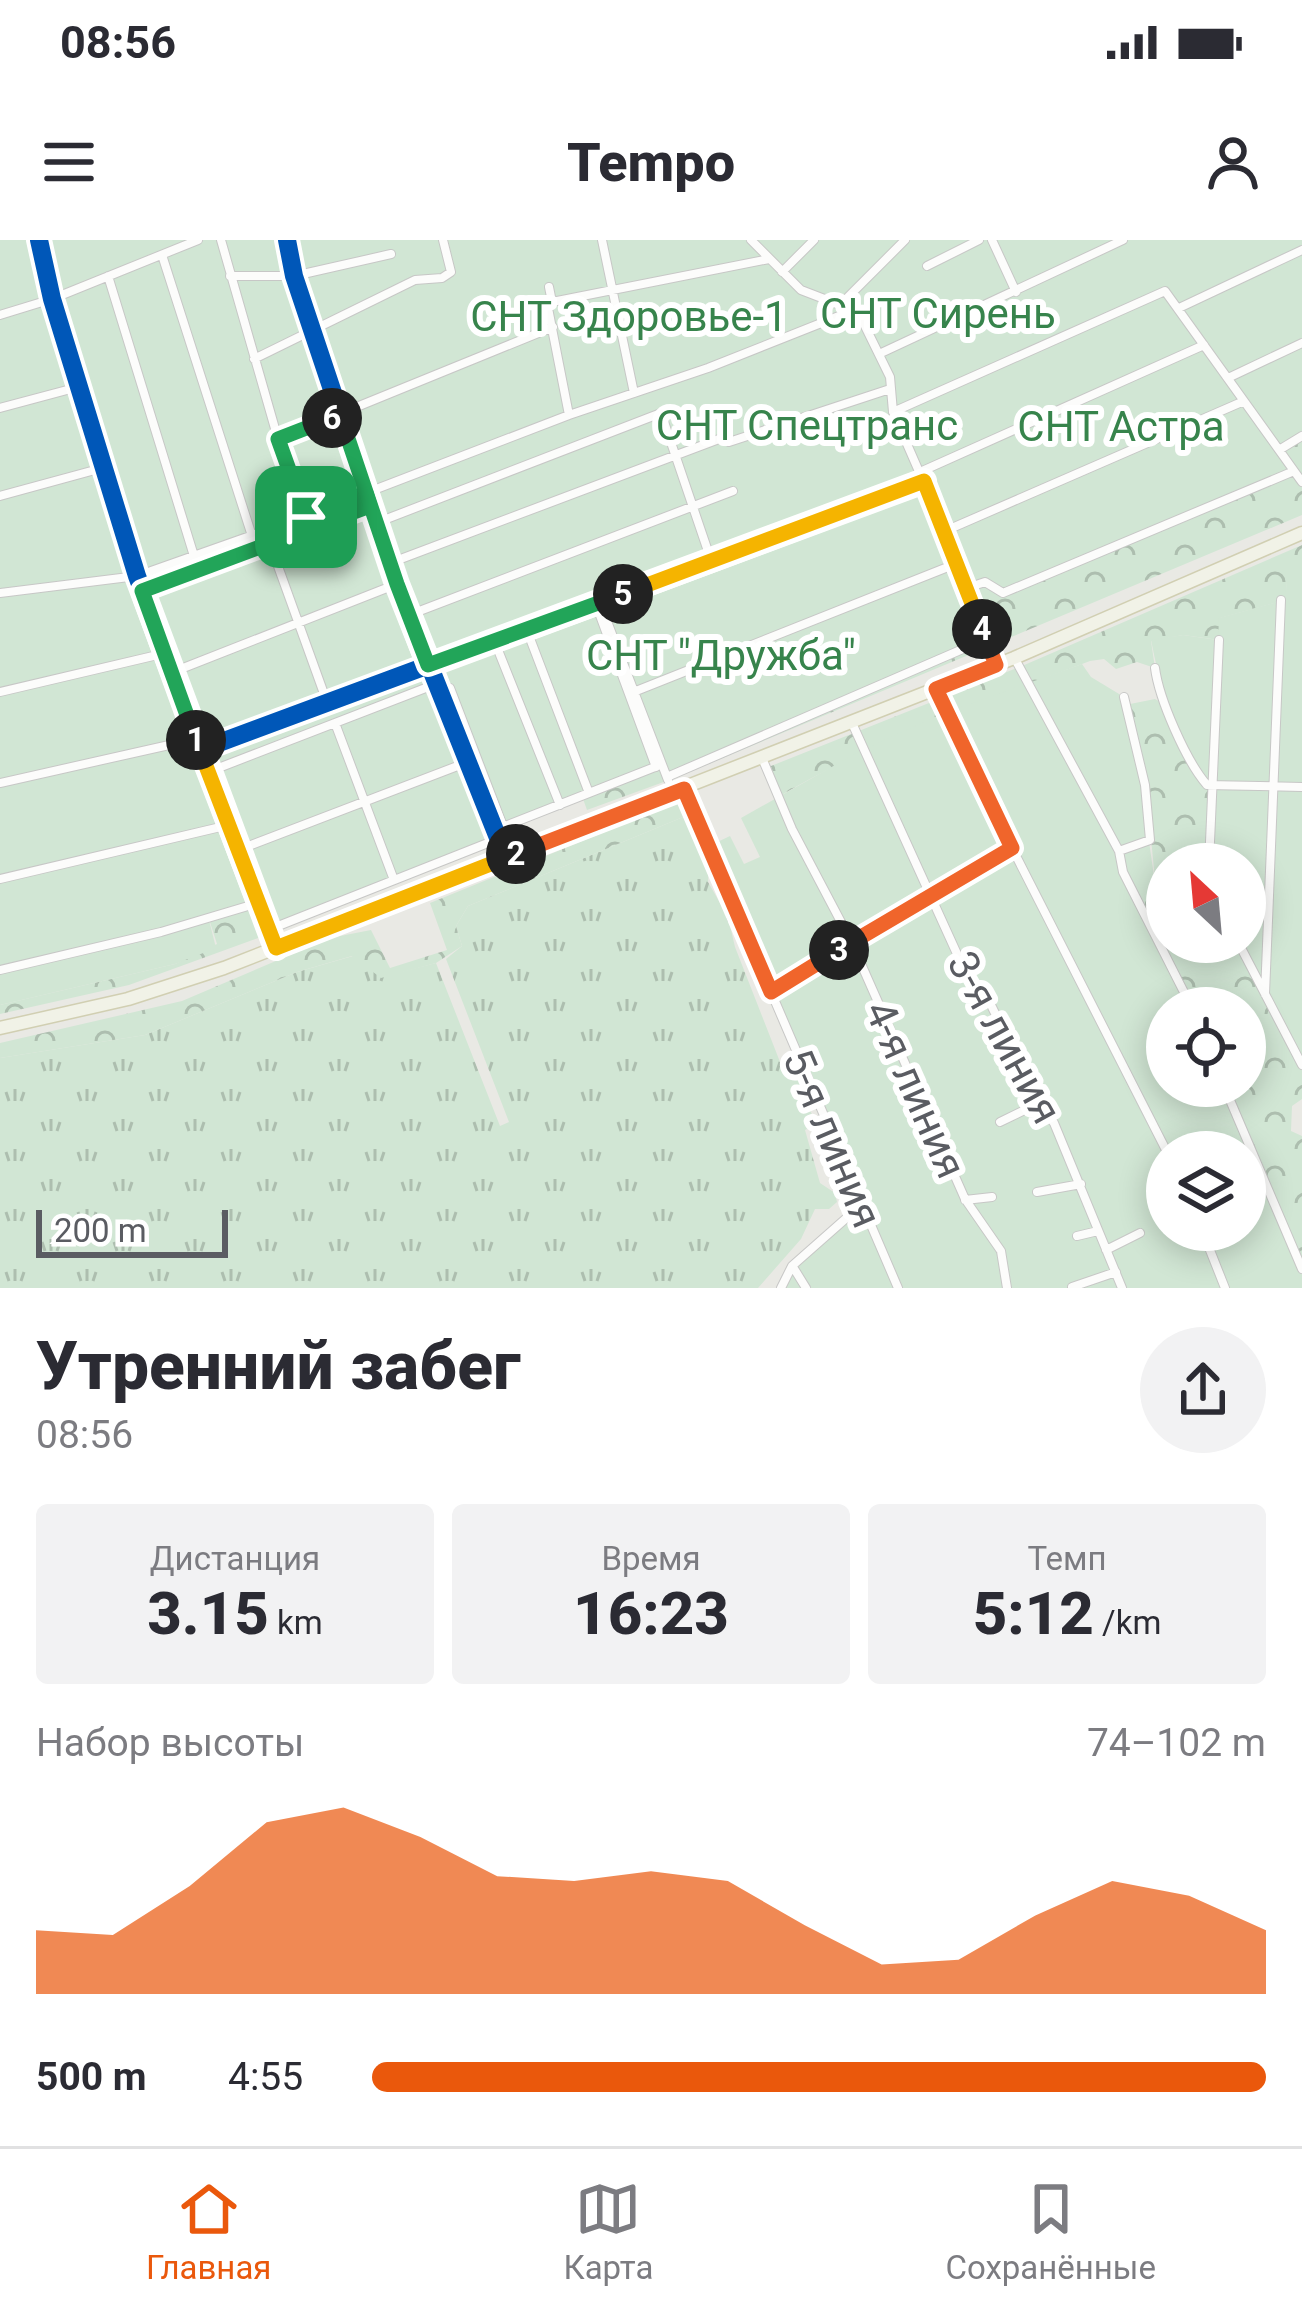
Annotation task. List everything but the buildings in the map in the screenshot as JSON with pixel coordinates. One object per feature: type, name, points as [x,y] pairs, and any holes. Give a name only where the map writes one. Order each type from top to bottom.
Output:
[{"type":"main road","points":[[0,1028],[169,987],[276,948],[1014,658],[1302,533]]},
{"type":"street","points":[[39,240],[52,299],[142,591],[276,948]]},
{"type":"street","points":[[0,315],[198,240]]},
{"type":"street","points":[[221,240],[304,518]]},
{"type":"street","points":[[286,240],[397,584],[499,832]]},
{"type":"street","points":[[254,359],[416,280],[442,278],[451,272],[443,240]]},
{"type":"street","points":[[602,240],[634,393]]},
{"type":"street","points":[[751,240],[801,290],[840,305],[863,322],[890,377],[893,412],[996,665]]},
{"type":"street","points":[[782,272],[814,240]]},
{"type":"street","points":[[840,305],[905,240]]},
{"type":"street","points":[[927,266],[979,240]]},
{"type":"street","points":[[992,240],[1016,292]]},
{"type":"street","points":[[879,354],[1124,240]]},
{"type":"street","points":[[1178,309],[1302,250]]},
{"type":"street","points":[[230,276],[294,276],[392,254]]},
{"type":"street","points":[[162,255],[252,536]]},
{"type":"street","points":[[550,303],[770,259]]},
{"type":"street","points":[[108,276],[194,556]]},
{"type":"street","points":[[549,286],[569,415]]},
{"type":"street","points":[[893,412],[1165,290],[1302,482]]},
{"type":"street","points":[[0,592],[137,576],[304,518],[849,312]]},
{"type":"street","points":[[278,439],[553,327]]},
{"type":"street","points":[[1228,378],[1302,343]]},
{"type":"street","points":[[560,805],[496,645],[922,477],[1204,345]]},
{"type":"street","points":[[0,408],[82,386]]},
{"type":"street","points":[[390,563],[675,455],[890,388]]},
{"type":"street","points":[[945,531],[1244,401]]},
{"type":"street","points":[[376,523],[662,413],[712,563]]},
{"type":"street","points":[[1279,450],[1302,436]]},
{"type":"street","points":[[0,496],[106,467]]},
{"type":"street","points":[[967,588],[985,582],[1003,593],[1294,471]]},
{"type":"street","points":[[409,615],[733,491]]},
{"type":"street","points":[[142,591],[370,506]]},
{"type":"street","points":[[270,544],[326,702]]},
{"type":"street","points":[[636,691],[958,563]]},
{"type":"street","points":[[173,672],[397,584]]},
{"type":"street","points":[[1265,987],[1281,600]]},
{"type":"street","points":[[600,602],[659,765]]},
{"type":"street","points":[[574,618],[598,610],[659,765]]},
{"type":"street","points":[[200,750],[527,631]]},
{"type":"street","points":[[527,631],[590,793]]},
{"type":"street","points":[[1210,843],[1219,640]]},
{"type":"street","points":[[667,777],[987,643]]},
{"type":"street","points":[[0,692],[166,653]]},
{"type":"street","points":[[1014,658],[1118,851],[1182,987]]},
{"type":"street","points":[[1155,668],[1185,749],[1202,780],[1212,785],[1302,787]]},
{"type":"street","points":[[208,772],[436,684]]},
{"type":"street","points":[[450,688],[506,858]]},
{"type":"street","points":[[936,689],[1156,1131]]},
{"type":"street","points":[[1118,851],[1150,841],[1144,785],[1124,697]]},
{"type":"street","points":[[335,723],[394,880]]},
{"type":"street","name":"3-я линия","points":[[852,723],[968,978],[991,1006],[1054,1124],[1122,1288]]},
{"type":"street","points":[[0,783],[196,739]]},
{"type":"street","name":"4-я линия","points":[[762,758],[965,1200],[1001,1251],[1007,1288]]},
{"type":"street","points":[[238,850],[468,762]]},
{"type":"street","points":[[268,930],[659,765]]},
{"type":"street","name":"5-я линия","points":[[659,765],[679,790],[898,1288]]},
{"type":"street","points":[[0,879],[229,825]]},
{"type":"street","points":[[771,992],[1012,848]]},
{"type":"street","points":[[0,970],[144,937],[258,903]]},
{"type":"street","points":[[1266,996],[1302,1065]]},
{"type":"street","points":[[1000,1122],[1039,1103]]},
{"type":"street","points":[[1037,1192],[1081,1184]]},
{"type":"street","points":[[1266,1185],[1302,1269]]},
{"type":"street","points":[[965,1200],[992,1197]]},
{"type":"street","points":[[781,1288],[792,1266],[860,1206]]},
{"type":"street","points":[[1077,1236],[1098,1231]]},
{"type":"street","points":[[1106,1250],[1140,1233]]},
{"type":"street","points":[[1210,1251],[1225,1288]]},
{"type":"street","points":[[792,1266],[806,1288]]},
{"type":"street","points":[[1072,1287],[1116,1272]]},
{"type":"green space","points":[[0,240],[1302,240],[1302,436],[1281,450],[1292,468],[1003,593],[985,582],[968,589],[987,642],[667,777],[662,765],[500,828],[498,838],[267,930],[258,905],[209,920],[216,948],[175,964],[0,1005]]},
{"type":"green space","points":[[1302,436],[1302,515],[680,776],[587,810],[582,796],[968,589],[1281,453]]},
{"type":"green space","points":[[1302,545],[1302,580],[1287,581],[1286,600],[1220,618],[1219,640],[1183,635],[1151,641],[1155,668],[1137,662],[1116,669],[1104,659],[1090,661],[892,739],[778,797],[766,768],[1022,666]]},
{"type":"green space","points":[[1287,580],[1302,580],[1302,1065],[1266,996],[1266,987],[1261,987],[1249,963],[1266,963],[1266,843],[1210,843],[1212,786],[1173,717],[1151,640],[1183,635],[1218,640],[1219,618],[1285,600]]},
{"type":"green space","points":[[1082,664],[1091,677],[1124,697],[1149,843],[1146,895],[1139,899],[1146,913],[1146,963],[1170,963],[1182,987],[1146,987],[1146,1107],[1233,1107],[1243,1131],[1146,1131],[1146,1251],[1266,1251],[1266,1185],[1302,1269],[1302,1288],[782,1288],[792,1266],[860,1206],[709,846],[730,836],[744,864],[760,857],[741,818],[860,751],[942,714]]},
{"type":"green space","points":[[1155,699],[1167,706],[1212,785],[1210,843],[1151,843],[1125,705]]},
{"type":"green space","points":[[681,801],[688,815],[468,906],[456,926],[462,946],[436,963],[381,978],[352,956],[297,972],[145,1035],[0,1058],[0,1043],[182,1001],[330,938],[371,930],[390,968],[447,950],[430,903]]},
{"type":"green space","points":[[688,815],[709,861],[708,882],[728,917],[782,1067],[797,1071],[803,1083],[800,1087],[816,1124],[805,1130],[820,1183],[835,1193],[837,1202],[829,1209],[815,1209],[801,1239],[758,1288],[0,1288],[0,1058],[145,1035],[297,972],[353,956],[381,977],[436,963],[500,1126],[509,1122],[446,959],[462,946],[456,926],[468,906]]},
{"type":"green space","points":[[259,905],[266,933],[261,937],[129,985],[0,1014],[0,1005],[175,964],[217,944],[209,919]]},
{"type":"green space","points":[[1170,963],[1249,963],[1261,987],[1182,987]]},
{"type":"green space","points":[[1266,996],[1302,1065],[1302,1099],[1292,1106],[1291,1131],[1302,1136],[1302,1269],[1266,1185],[1266,1131],[1243,1131],[1233,1107],[1266,1107]]},
{"type":"cycle path","points":[[39,240],[52,299],[137,576],[276,948]]},
{"type":"cycle path","points":[[287,240],[294,276],[397,584],[506,858]]},
{"type":"cycle path","points":[[200,750],[924,481]]},
{"type":"route","points":[[340,415],[428,665],[924,481],[996,665],[936,689],[1012,848],[771,992],[684,789],[276,948],[142,591],[370,506],[366,493],[306,517],[278,439],[340,415]]},
{"type":"park label","name":"СНТ Сирень","points":[[938,313]]},
{"type":"park label","name":"СНТ Здоровье-1","points":[[629,316]]},
{"type":"park label","name":"СНТ Спецтранс","points":[[807,425]]},
{"type":"park label","name":"СНТ Астра","points":[[1121,426]]},
{"type":"park label","name":"СНТ \"Дружба\"","points":[[721,655]]}]
